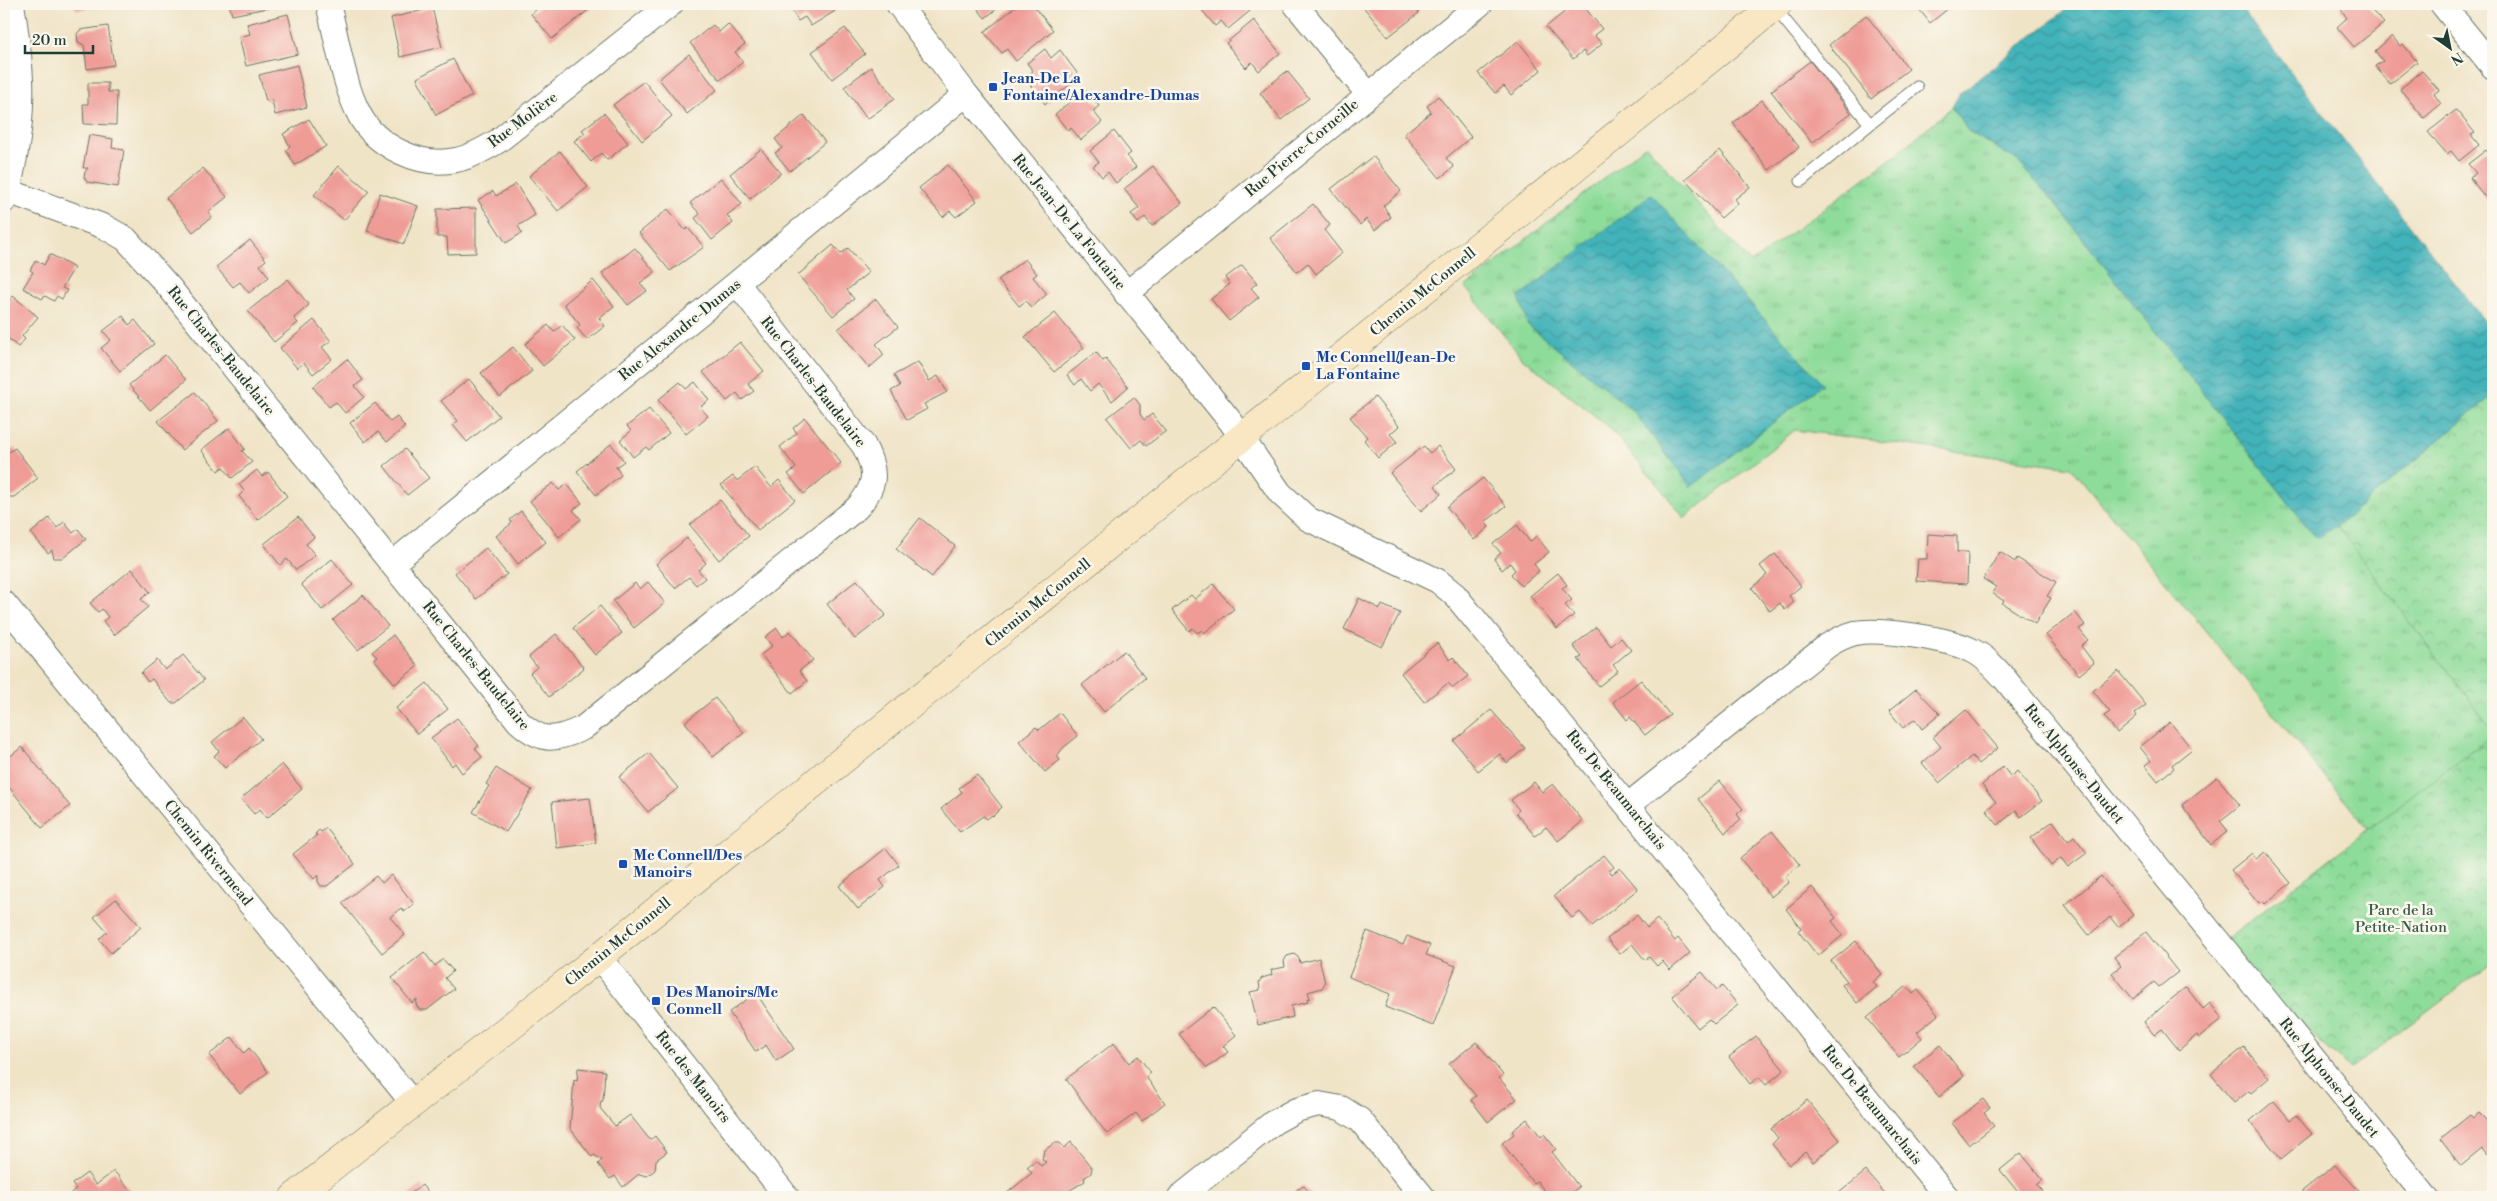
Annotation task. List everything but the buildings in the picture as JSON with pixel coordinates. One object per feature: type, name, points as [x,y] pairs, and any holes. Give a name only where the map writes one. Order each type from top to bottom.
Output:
[{"type":"street","points":[[6,196],[21,121],[23,93],[12,4]]},
{"type":"street","name":"Rue Molière","points":[[328,4],[350,93],[367,128],[397,150],[414,157],[434,161],[456,161],[498,141],[646,11],[671,4]]},
{"type":"street","name":"Rue Jean-De La Fontaine","points":[[898,4],[966,94],[1242,438]]},
{"type":"street","points":[[1296,4],[1368,94]]},
{"type":"street","name":"Rue Pierre-Corneille","points":[[1126,294],[1480,4]]},
{"type":"street","points":[[2442,4],[2493,67]]},
{"type":"street","name":"Chemin McConnell","points":[[294,1197],[412,1102],[599,957],[1776,5]]},
{"type":"street","name":"Rue Alexandre-Dumas","points":[[393,563],[966,94]]},
{"type":"street","name":"Rue Charles-Baudelaire","points":[[6,196],[104,227],[126,239],[169,287],[393,563],[519,722],[533,734],[549,739],[566,736],[582,728],[857,508],[869,495],[874,478],[872,462],[864,446],[737,283]]},
{"type":"street","name":"Rue De Beaumarchais","points":[[1242,438],[1280,492],[1308,518],[1438,581],[1455,595],[1947,1197]]},
{"type":"street","name":"Chemin Rivermead","points":[[4,603],[412,1102]]},
{"type":"street","name":"Rue Alphonse-Daudet","points":[[1628,805],[1820,651],[1841,638],[1856,633],[1875,631],[1954,643],[1974,651],[1990,662],[2006,679],[2426,1197]]},
{"type":"street","name":"Rue des Manoirs","points":[[599,957],[787,1197]]},
{"type":"street","points":[[1180,1197],[1274,1122],[1296,1110],[1319,1104],[1341,1108],[1360,1120],[1423,1197]]},
{"type":"lane","points":[[1776,5],[1870,124]]},
{"type":"lane","points":[[1801,181],[1917,87]]},
{"type":"green space","points":[[1952,107],[1968,131],[2017,160],[2055,203],[2316,537],[2337,526],[2493,395],[2493,961],[2368,829],[2071,467],[1795,430],[1685,518],[1609,427],[1522,358],[1465,287],[1646,145],[1751,263],[1889,160]]},
{"type":"green space","points":[[2493,395],[2493,731],[2337,526]]},
{"type":"green space","name":"Parc de la Petite-Nation","points":[[2493,735],[2493,961],[2351,1069],[2252,982],[2221,944],[2368,829]]},
{"type":"water","points":[[2073,4],[2238,4],[2493,332],[2493,395],[2337,526],[2316,538],[2055,203],[2017,160],[1968,131],[1952,107],[1960,93]]},
{"type":"water","points":[[1651,194],[1823,384],[1691,487],[1633,411],[1528,325],[1519,297]]},
{"type":"place","name":"Jean-De La Fontaine/Alexandre-Dumas","points":[[993,87]]},
{"type":"place","name":"Mc Connell/Jean-De La Fontaine","points":[[1306,366]]},
{"type":"place","name":"Mc Connell/Des Manoirs","points":[[623,864]]},
{"type":"place","name":"Des Manoirs/Mc Connell","points":[[656,1001]]}]
